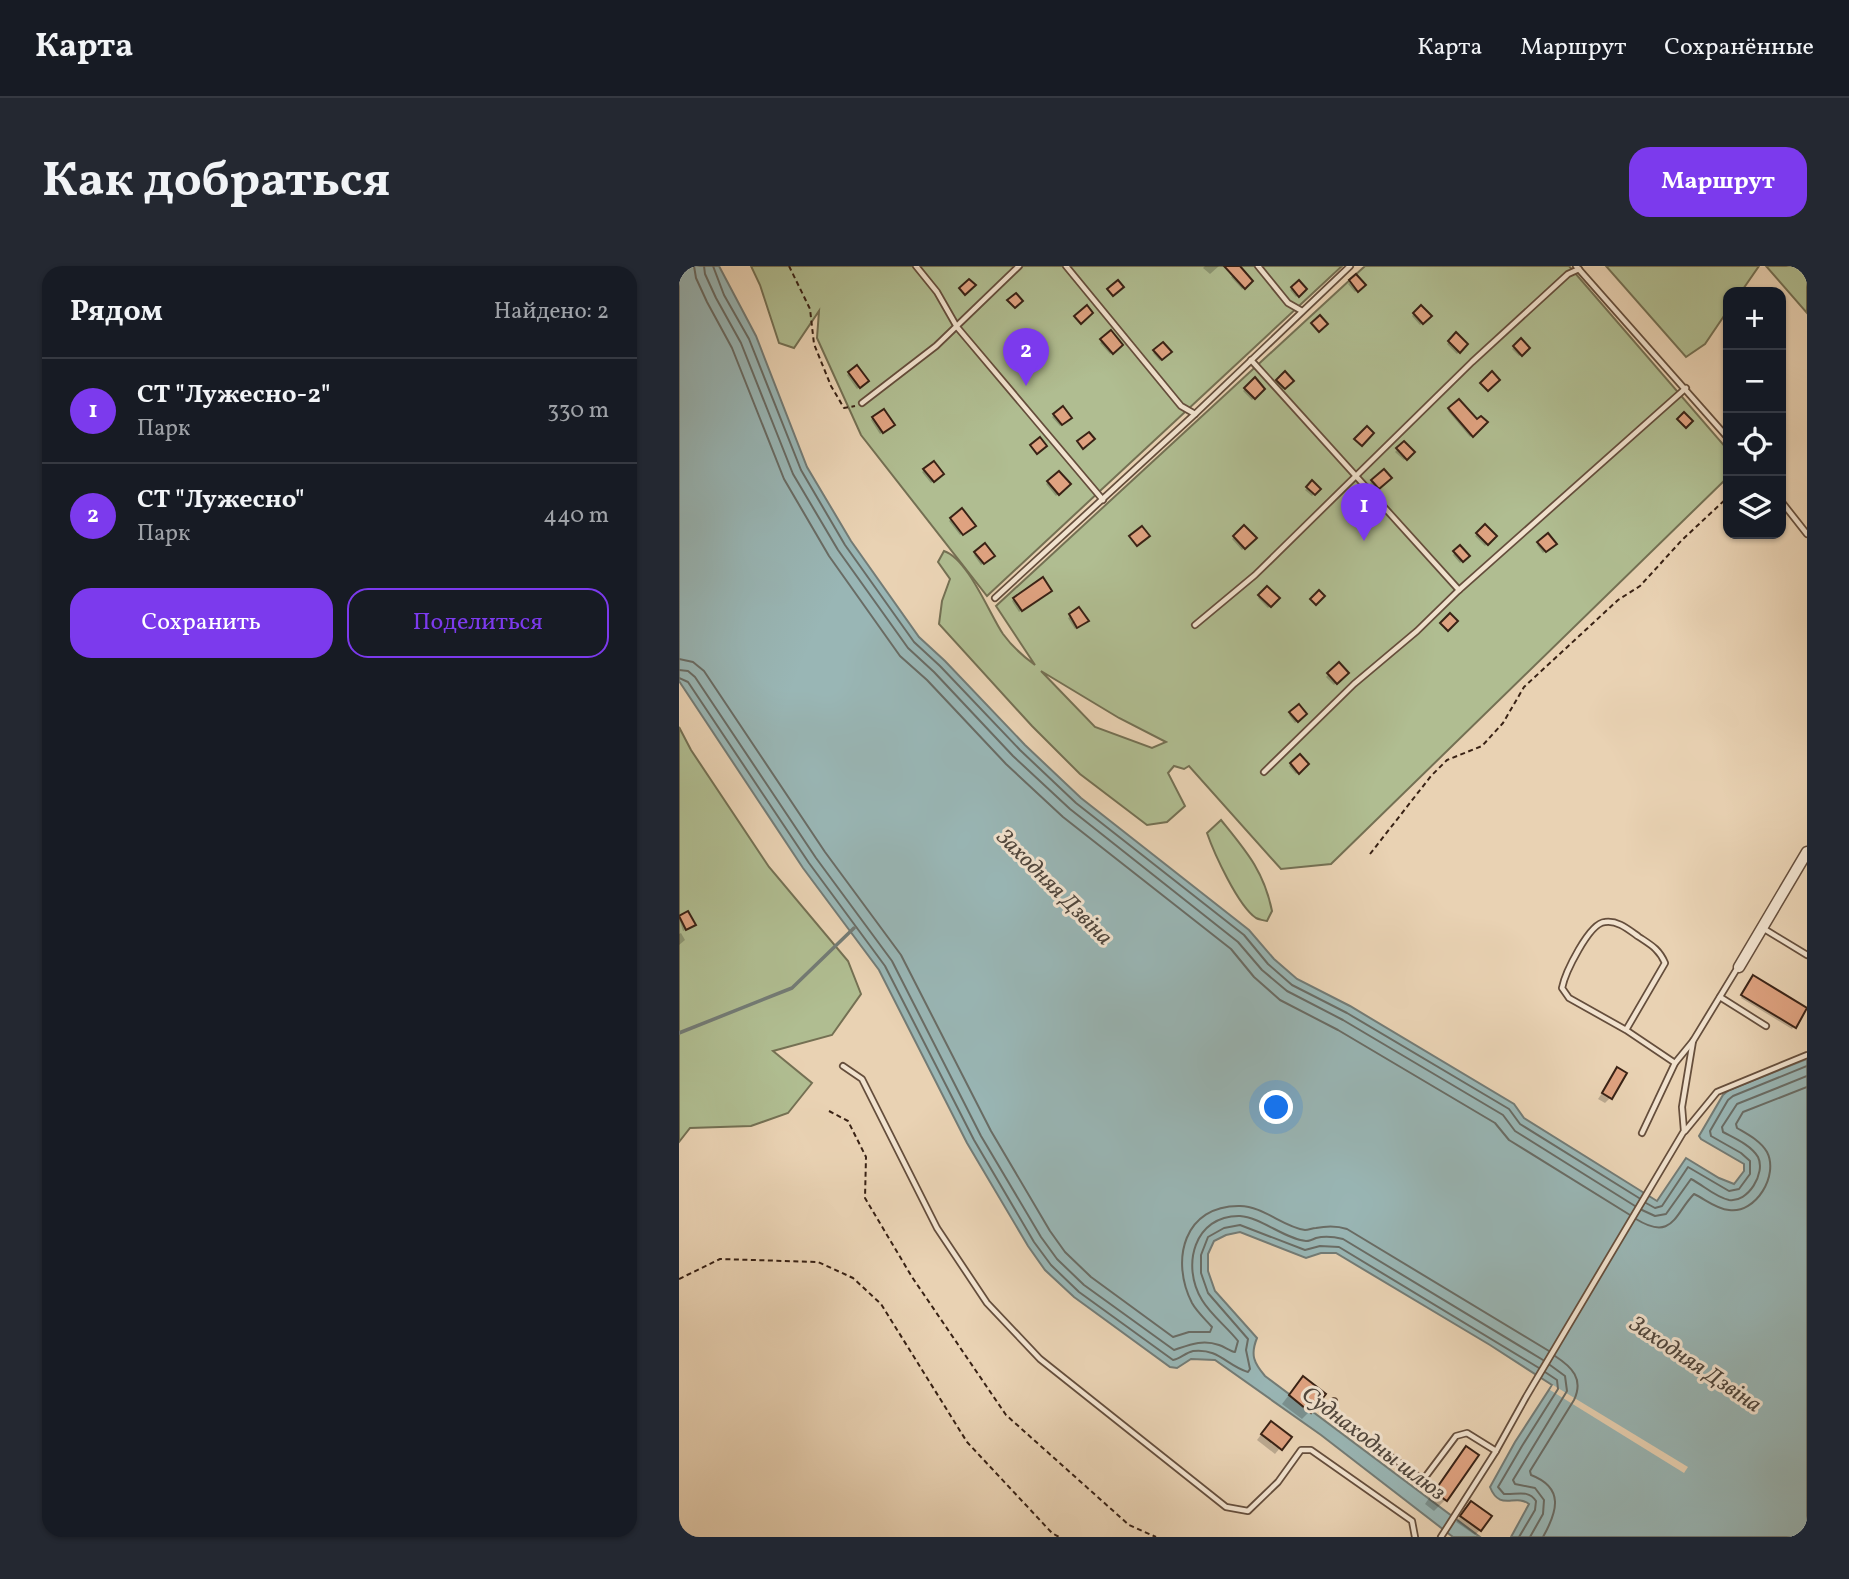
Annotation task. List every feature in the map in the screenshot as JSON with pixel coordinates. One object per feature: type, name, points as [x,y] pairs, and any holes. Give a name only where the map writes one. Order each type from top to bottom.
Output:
[{"type":"street","points":[[1739,967],[1807,852]]},
{"type":"lane","points":[[916,266],[937,292],[957,327],[1103,500]]},
{"type":"lane","points":[[862,403],[936,346],[1019,266]]},
{"type":"lane","points":[[1066,266],[1181,406],[1195,414]]},
{"type":"lane","points":[[1258,266],[1288,303],[1302,311]]},
{"type":"lane","points":[[995,598],[1195,414],[1350,266]]},
{"type":"lane","points":[[1195,625],[1255,575],[1472,362],[1577,267],[1723,432]]},
{"type":"lane","points":[[1251,360],[1459,590]]},
{"type":"lane","points":[[1264,772],[1354,684],[1417,631],[1647,420],[1686,388]]},
{"type":"lane","points":[[1786,508],[1807,534]]},
{"type":"lane","points":[[1626,1030],[1665,963],[1659,951],[1619,924],[1603,921],[1594,927],[1565,974],[1562,988],[1569,998],[1626,1030],[1675,1063]]},
{"type":"lane","points":[[1761,927],[1807,955]]},
{"type":"lane","points":[[1642,1133],[1675,1063],[1693,1041],[1739,967]]},
{"type":"lane","points":[[1720,997],[1766,1026]]},
{"type":"lane","points":[[1684,1131],[1682,1107],[1693,1041]]},
{"type":"lane","points":[[1441,1537],[1496,1451],[1684,1131],[1717,1092],[1807,1055]]},
{"type":"lane","points":[[843,1066],[862,1079],[937,1228],[987,1303],[1039,1359],[1226,1507],[1248,1511],[1278,1482],[1301,1450],[1311,1450],[1412,1521],[1415,1537]]},
{"type":"lane","points":[[1334,1402],[1330,1412],[1423,1480],[1456,1436],[1467,1433],[1496,1451]]},
{"type":"path","points":[[789,266],[810,309],[814,344],[831,386],[844,408],[862,403]]},
{"type":"path","points":[[1370,854],[1431,776],[1447,760],[1482,746],[1503,723],[1524,687],[1618,600],[1640,586],[1682,540],[1723,502]]},
{"type":"path","points":[[829,1111],[848,1121],[866,1157],[865,1198],[912,1277],[1006,1415],[1129,1525],[1156,1537]]},
{"type":"path","points":[[679,1279],[720,1259],[818,1262],[853,1278],[881,1304],[967,1442],[1052,1533],[1059,1537]]},
{"type":"green space","points":[[751,266],[1342,266],[987,596],[861,435],[817,338],[819,311],[794,348],[779,343]]},
{"type":"green space","points":[[1365,266],[1569,266],[1723,444],[1723,482],[1331,864],[1281,869],[1189,766],[1184,769],[1174,766],[1168,773],[1185,806],[1167,822],[1147,825],[1080,774],[939,624],[942,601],[950,579],[938,562],[944,551],[953,556],[970,575],[1006,638],[1035,665],[996,606]],"holes":[[[1041,671],[1119,718],[1166,742],[1152,748],[1095,727]]]},
{"type":"green space","points":[[1606,266],[1759,266],[1744,287],[1723,287],[1723,317],[1705,344],[1686,357]]},
{"type":"green space","points":[[1766,266],[1807,266],[1807,313],[1786,287]]},
{"type":"green space","points":[[679,727],[691,750],[769,867],[848,961],[861,994],[832,1035],[773,1051],[812,1083],[788,1113],[751,1126],[690,1128],[679,1142]]},
{"type":"green space","points":[[1221,820],[1259,873],[1272,911],[1267,921],[1256,918],[1249,912],[1215,853],[1207,833]]},
{"type":"water","name":"Заходняя Дзвіна","points":[[679,266],[719,266],[756,336],[807,467],[851,541],[919,637],[1081,798],[1249,930],[1274,959],[1297,979],[1350,1006],[1514,1104],[1524,1118],[1657,1201],[1686,1158],[1734,1184],[1744,1171],[1744,1164],[1699,1136],[1723,1095],[1729,1090],[1807,1059],[1807,1537],[1511,1537],[1529,1504],[1518,1500],[1498,1499],[1490,1487],[1552,1385],[1336,1253],[1321,1253],[1306,1258],[1240,1232],[1214,1241],[1208,1254],[1208,1271],[1215,1291],[1257,1338],[1254,1354],[1256,1363],[1265,1376],[1480,1537],[1453,1537],[1321,1435],[1215,1360],[1191,1359],[1177,1368],[1170,1367],[1074,1297],[1045,1270],[967,1143],[879,970],[803,868],[679,681]]},
{"type":"pier","points":[[1553,1385],[1688,1467],[1684,1473],[1550,1390]]},
{"type":"building","points":[[1224,266],[1240,266],[1253,281],[1245,289]]},
{"type":"building","points":[[1356,274],[1366,285],[1358,292],[1349,280]]},
{"type":"building","points":[[969,279],[976,285],[965,295],[959,288]]},
{"type":"building","points":[[1118,280],[1124,287],[1113,296],[1107,289]]},
{"type":"building","points":[[1299,280],[1307,289],[1299,297],[1291,287]]},
{"type":"building","points":[[1016,293],[1023,301],[1015,308],[1007,300]]},
{"type":"building","points":[[1087,305],[1093,313],[1081,324],[1074,316]]},
{"type":"building","points":[[1421,305],[1432,316],[1423,324],[1413,313]]},
{"type":"building","points":[[1320,315],[1328,324],[1319,332],[1311,323]]},
{"type":"building","points":[[1111,330],[1123,345],[1113,354],[1100,339]]},
{"type":"building","points":[[1456,332],[1468,344],[1460,353],[1448,341]]},
{"type":"building","points":[[1521,338],[1530,348],[1522,356],[1513,346]]},
{"type":"building","points":[[1163,342],[1172,352],[1162,360],[1153,350]]},
{"type":"building","points":[[857,365],[869,381],[860,388],[848,372]]},
{"type":"building","points":[[1285,371],[1294,381],[1285,389],[1276,380]]},
{"type":"building","points":[[1492,371],[1500,380],[1488,391],[1480,383]]},
{"type":"building","points":[[1255,377],[1265,389],[1255,399],[1244,388]]},
{"type":"building","points":[[1459,399],[1477,419],[1481,416],[1488,422],[1473,437],[1448,408]]},
{"type":"building","points":[[1063,406],[1072,418],[1062,425],[1053,414]]},
{"type":"building","points":[[884,409],[895,425],[883,433],[872,417]]},
{"type":"building","points":[[1684,412],[1693,421],[1686,428],[1677,419]]},
{"type":"building","points":[[1367,426],[1374,433],[1362,446],[1354,439]]},
{"type":"building","points":[[1089,432],[1095,439],[1083,449],[1077,441]]},
{"type":"building","points":[[1040,437],[1047,446],[1037,454],[1030,445]]},
{"type":"building","points":[[1404,441],[1415,452],[1407,460],[1396,448]]},
{"type":"building","points":[[934,461],[944,474],[934,482],[923,469]]},
{"type":"building","points":[[1384,469],[1392,478],[1379,489],[1371,480]]},
{"type":"building","points":[[1059,471],[1071,484],[1059,495],[1047,481]]},
{"type":"building","points":[[1312,480],[1321,489],[1315,495],[1306,487]]},
{"type":"building","points":[[962,508],[976,526],[963,535],[950,518]]},
{"type":"building","points":[[1485,524],[1497,536],[1488,545],[1476,533]]},
{"type":"building","points":[[1244,525],[1257,538],[1245,549],[1233,536]]},
{"type":"building","points":[[1142,526],[1150,536],[1137,546],[1129,536]]},
{"type":"building","points":[[1548,533],[1557,544],[1546,552],[1537,542]]},
{"type":"building","points":[[985,543],[995,556],[984,564],[974,552]]},
{"type":"building","points":[[1460,545],[1470,556],[1463,562],[1453,551]]},
{"type":"building","points":[[1043,577],[1052,591],[1022,611],[1013,598]]},
{"type":"building","points":[[1267,586],[1280,598],[1271,607],[1258,595]]},
{"type":"building","points":[[1319,590],[1325,596],[1316,605],[1310,599]]},
{"type":"building","points":[[1079,607],[1089,621],[1077,628],[1069,614]]},
{"type":"building","points":[[1450,613],[1458,621],[1448,631],[1440,623]]},
{"type":"building","points":[[1339,662],[1349,673],[1337,684],[1327,673]]},
{"type":"building","points":[[1299,704],[1307,714],[1298,722],[1289,712]]},
{"type":"building","points":[[1300,754],[1309,764],[1299,774],[1290,763]]},
{"type":"building","points":[[688,911],[696,925],[686,930],[679,916]]},
{"type":"building","points":[[1753,975],[1807,1008],[1796,1028],[1741,995]]},
{"type":"building","points":[[1617,1067],[1627,1073],[1612,1099],[1602,1093]]},
{"type":"building","points":[[1303,1376],[1326,1394],[1311,1413],[1289,1395]]},
{"type":"building","points":[[1271,1421],[1292,1437],[1282,1450],[1261,1434]]},
{"type":"building","points":[[1466,1446],[1479,1455],[1447,1501],[1434,1492]]},
{"type":"building","points":[[1471,1501],[1492,1516],[1481,1531],[1460,1516]]},
{"type":"waterway","points":[[679,1033],[792,988],[854,928]]},
{"type":"place","name":"СТ \"Лужесно\"","points":[[1026,386]]},
{"type":"place","name":"СТ \"Лужесно-2\"","points":[[1364,541]]},
{"type":"water label","name":"Суднаходны шлюз","points":[[1373,1444]]}]
